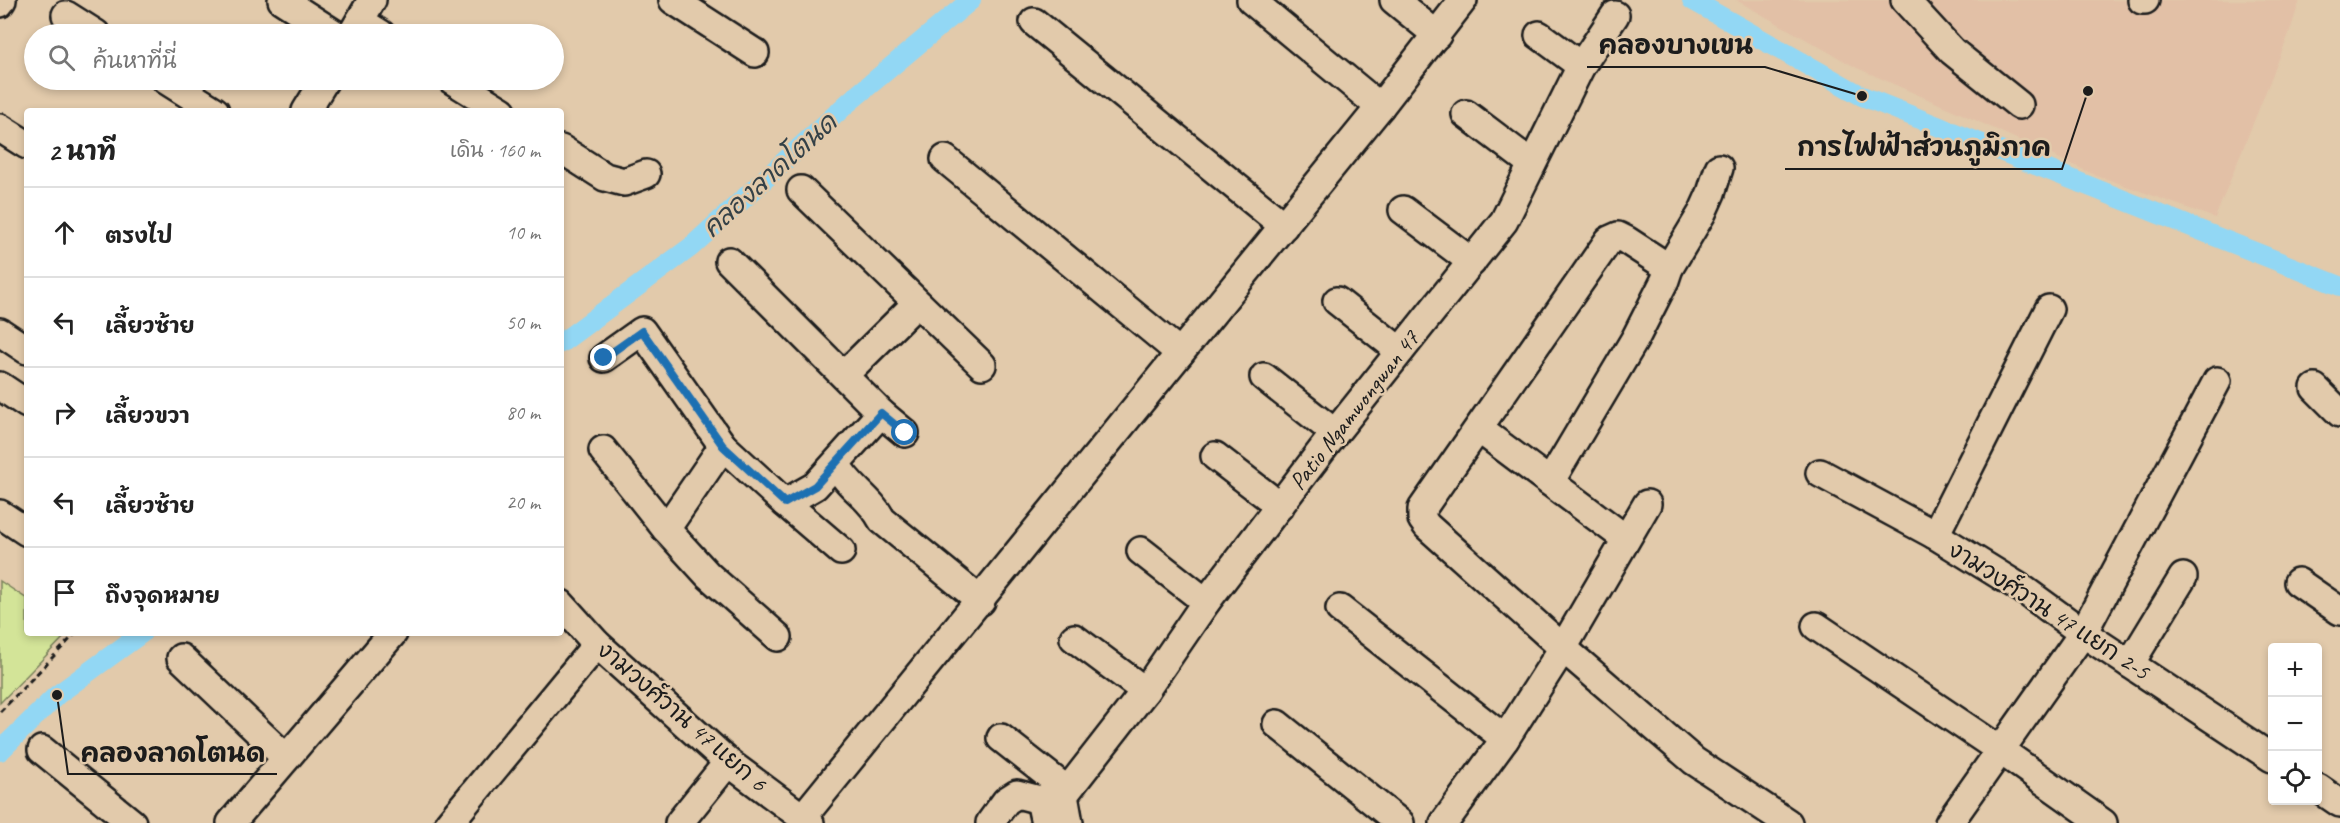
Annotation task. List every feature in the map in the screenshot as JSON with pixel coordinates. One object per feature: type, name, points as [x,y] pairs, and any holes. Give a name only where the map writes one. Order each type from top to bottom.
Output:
[{"type":"street","points":[[282,0],[319,24]]},
{"type":"street","points":[[673,0],[755,53]]},
{"type":"street","points":[[1251,0],[1380,107]]},
{"type":"street","points":[[1394,0],[1437,35]]},
{"type":"street","points":[[806,820],[1380,107],[1463,0]]},
{"type":"street","points":[[1905,0],[1952,51],[2019,105]]},
{"type":"street","points":[[66,15],[80,24]]},
{"type":"street","name":"Patio Ngamwongwan 47","points":[[1054,802],[1145,691],[1206,602],[1335,432],[1504,221],[1581,66],[1614,15]]},
{"type":"street","points":[[1034,22],[1284,226]]},
{"type":"street","points":[[1539,35],[1581,66]]},
{"type":"street","points":[[182,90],[210,108]]},
{"type":"street","points":[[308,108],[319,90]]},
{"type":"street","points":[[468,90],[497,108]]},
{"type":"street","points":[[1466,114],[1533,164]]},
{"type":"street","points":[[0,128],[24,143]]},
{"type":"street","points":[[564,151],[605,177],[615,180],[624,182],[646,174]]},
{"type":"street","points":[[945,159],[1180,353]]},
{"type":"street","points":[[1550,482],[1635,339],[1669,268],[1702,213],[1719,168]]},
{"type":"street","points":[[801,190],[982,365]]},
{"type":"street","points":[[1403,210],[1472,262]]},
{"type":"street","points":[[1669,268],[1618,236],[1609,240],[1422,509],[1422,519],[1563,648],[1694,760],[1788,823]]},
{"type":"street","points":[[729,261],[881,413],[905,433]]},
{"type":"street","points":[[1337,301],[1400,351]]},
{"type":"street","points":[[844,375],[917,303]]},
{"type":"street","points":[[1935,535],[2049,309]]},
{"type":"street","points":[[604,358],[642,331],[723,446],[841,550]]},
{"type":"street","points":[[1264,377],[1335,432]]},
{"type":"street","points":[[1949,823],[2083,633],[2217,381]]},
{"type":"street","points":[[0,386],[24,402]]},
{"type":"street","points":[[2315,388],[2340,413]]},
{"type":"street","points":[[785,503],[815,486],[881,413]]},
{"type":"street","points":[[1479,429],[1626,539]]},
{"type":"street","points":[[666,529],[723,446]]},
{"type":"street","points":[[603,450],[666,529],[708,575],[778,637]]},
{"type":"street","points":[[1215,456],[1280,506]]},
{"type":"street","points":[[836,464],[844,479],[875,507],[882,520],[981,601]]},
{"type":"street","name":"งามวงศ์วาน 47 แยก 2-5","points":[[1820,473],[1935,535],[2024,590],[2083,633],[2268,755]]},
{"type":"street","points":[[815,486],[836,491],[867,518],[882,520]]},
{"type":"street","points":[[1443,823],[1505,739],[1563,648],[1647,504]]},
{"type":"street","points":[[0,514],[24,530]]},
{"type":"street","points":[[1141,551],[1206,602]]},
{"type":"street","points":[[2130,664],[2183,577]]},
{"type":"street","points":[[2298,582],[2340,612]]},
{"type":"street","name":"งามวงศ์วาน 47 แยก 6","points":[[564,607],[597,644],[728,762],[806,820]]},
{"type":"street","points":[[1340,609],[1505,739]]},
{"type":"street","points":[[1816,626],[2000,750],[2103,823]]},
{"type":"street","points":[[231,823],[286,758],[380,637]]},
{"type":"street","points":[[1074,638],[1145,691]]},
{"type":"street","points":[[449,823],[597,644]]},
{"type":"street","points":[[181,658],[286,758]]},
{"type":"street","points":[[1277,724],[1400,823]]},
{"type":"street","points":[[1001,738],[1070,823]]},
{"type":"street","points":[[42,750],[132,823]]},
{"type":"street","points":[[679,823],[728,762]]},
{"type":"street","points":[[2322,791],[2340,803]]},
{"type":"street","points":[[990,823],[1006,801],[1017,794],[1054,802]]},
{"type":"path","points":[[0,712],[73,636]]},
{"type":"shaded area","points":[[1736,0],[2300,0],[2289,34],[2215,218],[2093,174],[1857,68]]},
{"type":"green space","points":[[0,581],[24,597],[24,636],[65,636],[0,703]]},
{"type":"waterway","name":"คลองลาดโตนด","points":[[564,341],[691,247],[849,102],[971,0]]},
{"type":"waterway","points":[[1692,0],[1862,96],[2340,286]]},
{"type":"waterway","name":"คลองลาดโตนด","points":[[0,751],[57,695],[138,636]]},
{"type":"place","name":"การไฟฟ้าส่วนภูมิภาค","points":[[2088,91]]},
{"type":"place","name":"คลองบางเขน","points":[[1862,96]]},
{"type":"place","name":"คลองลาดโตนด","points":[[57,695]]},
{"type":"route","points":[[604,358],[642,331],[723,446],[785,503],[815,486],[881,413],[905,433]]}]
